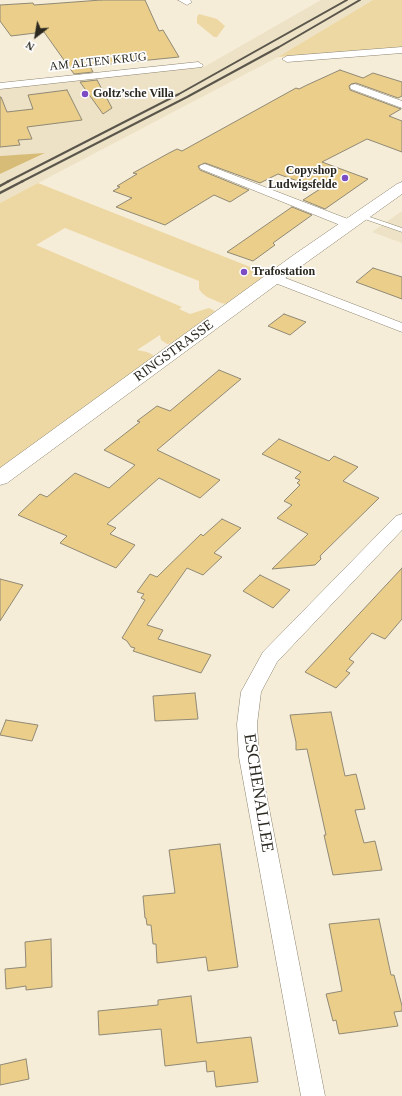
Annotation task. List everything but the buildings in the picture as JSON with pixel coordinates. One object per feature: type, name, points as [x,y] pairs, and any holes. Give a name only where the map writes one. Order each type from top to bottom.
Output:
[{"type":"main road","name":"RINGSTRASSE","points":[[0,478],[402,187]]},
{"type":"street","points":[[287,59],[402,50]]},
{"type":"street","name":"AM ALTEN KRUG","points":[[0,86],[198,65]]},
{"type":"street","points":[[355,87],[402,105]]},
{"type":"street","points":[[205,167],[355,220]]},
{"type":"street","points":[[275,278],[402,328]]},
{"type":"street","name":"ESCHENALLEE","points":[[312,1096],[249,757],[248,724],[252,692],[270,657],[402,520]]},
{"type":"lane","points":[[355,220],[402,230]]},
{"type":"shaded area","points":[[321,0],[373,0],[278,57],[0,203],[0,174],[44,154],[0,156],[0,88],[204,67]]},
{"type":"shaded area","points":[[373,0],[402,0],[402,47],[278,57]]},
{"type":"shaded area","points":[[199,14],[217,19],[225,26],[217,37],[214,37],[197,23],[197,17]]},
{"type":"shaded area","points":[[45,153],[0,174],[0,156]]},
{"type":"shaded area","points":[[38,183],[268,274],[227,304],[207,297],[202,293],[199,289],[199,281],[65,228],[36,245],[182,307],[179,309],[190,314],[209,308],[215,311],[174,343],[167,344],[161,340],[160,335],[137,350],[147,352],[153,355],[154,358],[0,472],[0,203]]},
{"type":"shaded area","points":[[402,211],[402,243],[372,232]]},
{"type":"railway","points":[[7,182],[179,94],[347,0]]},
{"type":"railway","points":[[21,182],[187,97],[279,47],[360,0]]},
{"type":"railway","points":[[0,186],[9,181]]},
{"type":"railway","points":[[0,193],[23,181]]},
{"type":"place","name":"Goltz’sche Villa","points":[[85,94]]},
{"type":"place","name":"Copyshop Ludwigsfelde","points":[[345,178]]},
{"type":"place","name":"Trafostation","points":[[244,272]]}]
